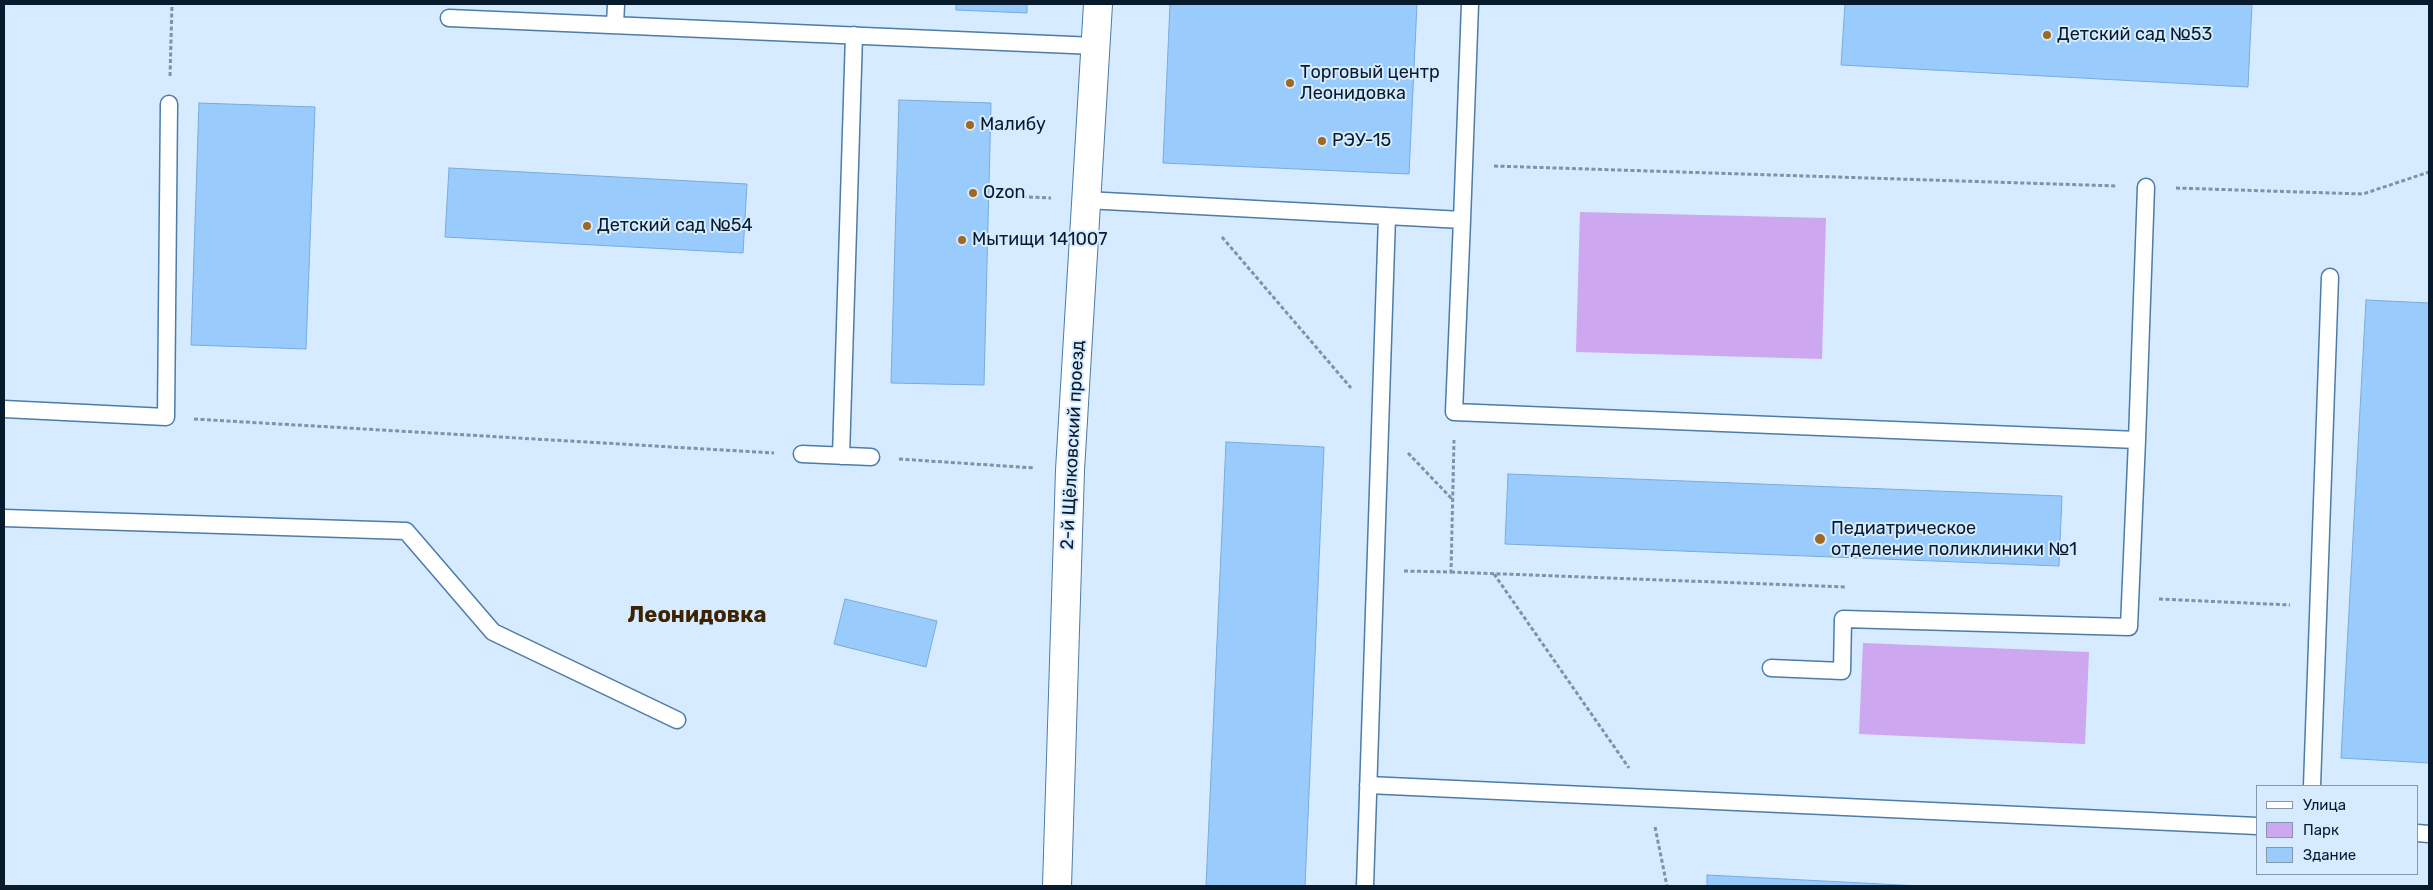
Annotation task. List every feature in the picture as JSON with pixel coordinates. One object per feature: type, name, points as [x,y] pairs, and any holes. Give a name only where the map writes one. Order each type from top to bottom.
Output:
[{"type":"street","name":"2-й Щёлковский проезд","points":[[1057,886],[1070,470],[1098,4]]},
{"type":"lane","points":[[615,25],[616,4]]},
{"type":"lane","points":[[1470,4],[1454,412],[2137,440]]},
{"type":"lane","points":[[449,18],[1095,46]]},
{"type":"lane","points":[[840,456],[854,36]]},
{"type":"lane","points":[[4,409],[166,417],[169,104]]},
{"type":"lane","points":[[1771,668],[1842,671],[1844,619],[2128,627],[2146,187]]},
{"type":"lane","points":[[1086,200],[1462,220]]},
{"type":"lane","points":[[1365,886],[1387,216]]},
{"type":"lane","points":[[2312,785],[2330,277]]},
{"type":"lane","points":[[802,454],[871,457]]},
{"type":"lane","points":[[4,518],[406,531],[493,632],[677,720]]},
{"type":"lane","points":[[1368,785],[2256,826]]},
{"type":"path","points":[[169,104],[172,4]]},
{"type":"path","points":[[1464,165],[2363,194],[2429,172]]},
{"type":"path","points":[[1003,196],[1086,200]]},
{"type":"path","points":[[1196,206],[1380,423],[1452,499]]},
{"type":"path","points":[[1451,572],[1454,412]]},
{"type":"path","points":[[166,417],[802,454]]},
{"type":"path","points":[[871,457],[1070,470]]},
{"type":"path","points":[[1375,571],[1494,573],[1852,587]]},
{"type":"path","points":[[1494,573],[1649,798],[1667,886]]},
{"type":"path","points":[[2130,598],[2318,606]]},
{"type":"green space","points":[[1580,212],[1826,218],[1822,359],[1576,352]]},
{"type":"green space","points":[[1863,643],[2089,652],[2085,744],[1859,734]]},
{"type":"building","points":[[956,4],[1027,4],[1027,13],[956,10]]},
{"type":"building","name":"Торговый центр Леонидовка","points":[[1170,4],[1417,4],[1409,174],[1163,163]]},
{"type":"building","name":"Детский сад №53","points":[[1845,4],[2252,4],[2248,87],[1841,65]]},
{"type":"building","points":[[899,100],[991,103],[984,385],[891,383]]},
{"type":"building","points":[[199,103],[315,107],[306,349],[191,345]]},
{"type":"building","points":[[449,168],[747,184],[743,253],[445,237]]},
{"type":"building","points":[[2366,300],[2429,303],[2429,763],[2341,758]]},
{"type":"building","points":[[1226,442],[1324,447],[1305,886],[1206,886]]},
{"type":"building","points":[[1508,474],[2062,496],[2059,566],[1505,544]]},
{"type":"building","points":[[845,599],[937,621],[926,667],[834,644]]},
{"type":"building","points":[[1707,875],[1920,886],[1707,886]]},
{"type":"place","name":"Детский сад №53","points":[[2047,35]]},
{"type":"place","name":"Торговый центр Леонидовка","points":[[1290,83]]},
{"type":"place","name":"Малибу","points":[[970,125]]},
{"type":"place","name":"РЭУ-15","points":[[1322,141]]},
{"type":"place","name":"Ozon","points":[[973,193]]},
{"type":"place","name":"Детский сад №54","points":[[587,226]]},
{"type":"place","name":"Мытищи 141007","points":[[962,240]]},
{"type":"place","name":"Педиатрическое отделение поликлиники №1","points":[[1820,539]]},
{"type":"district","name":"Леонидовка","points":[[697,616]]}]
